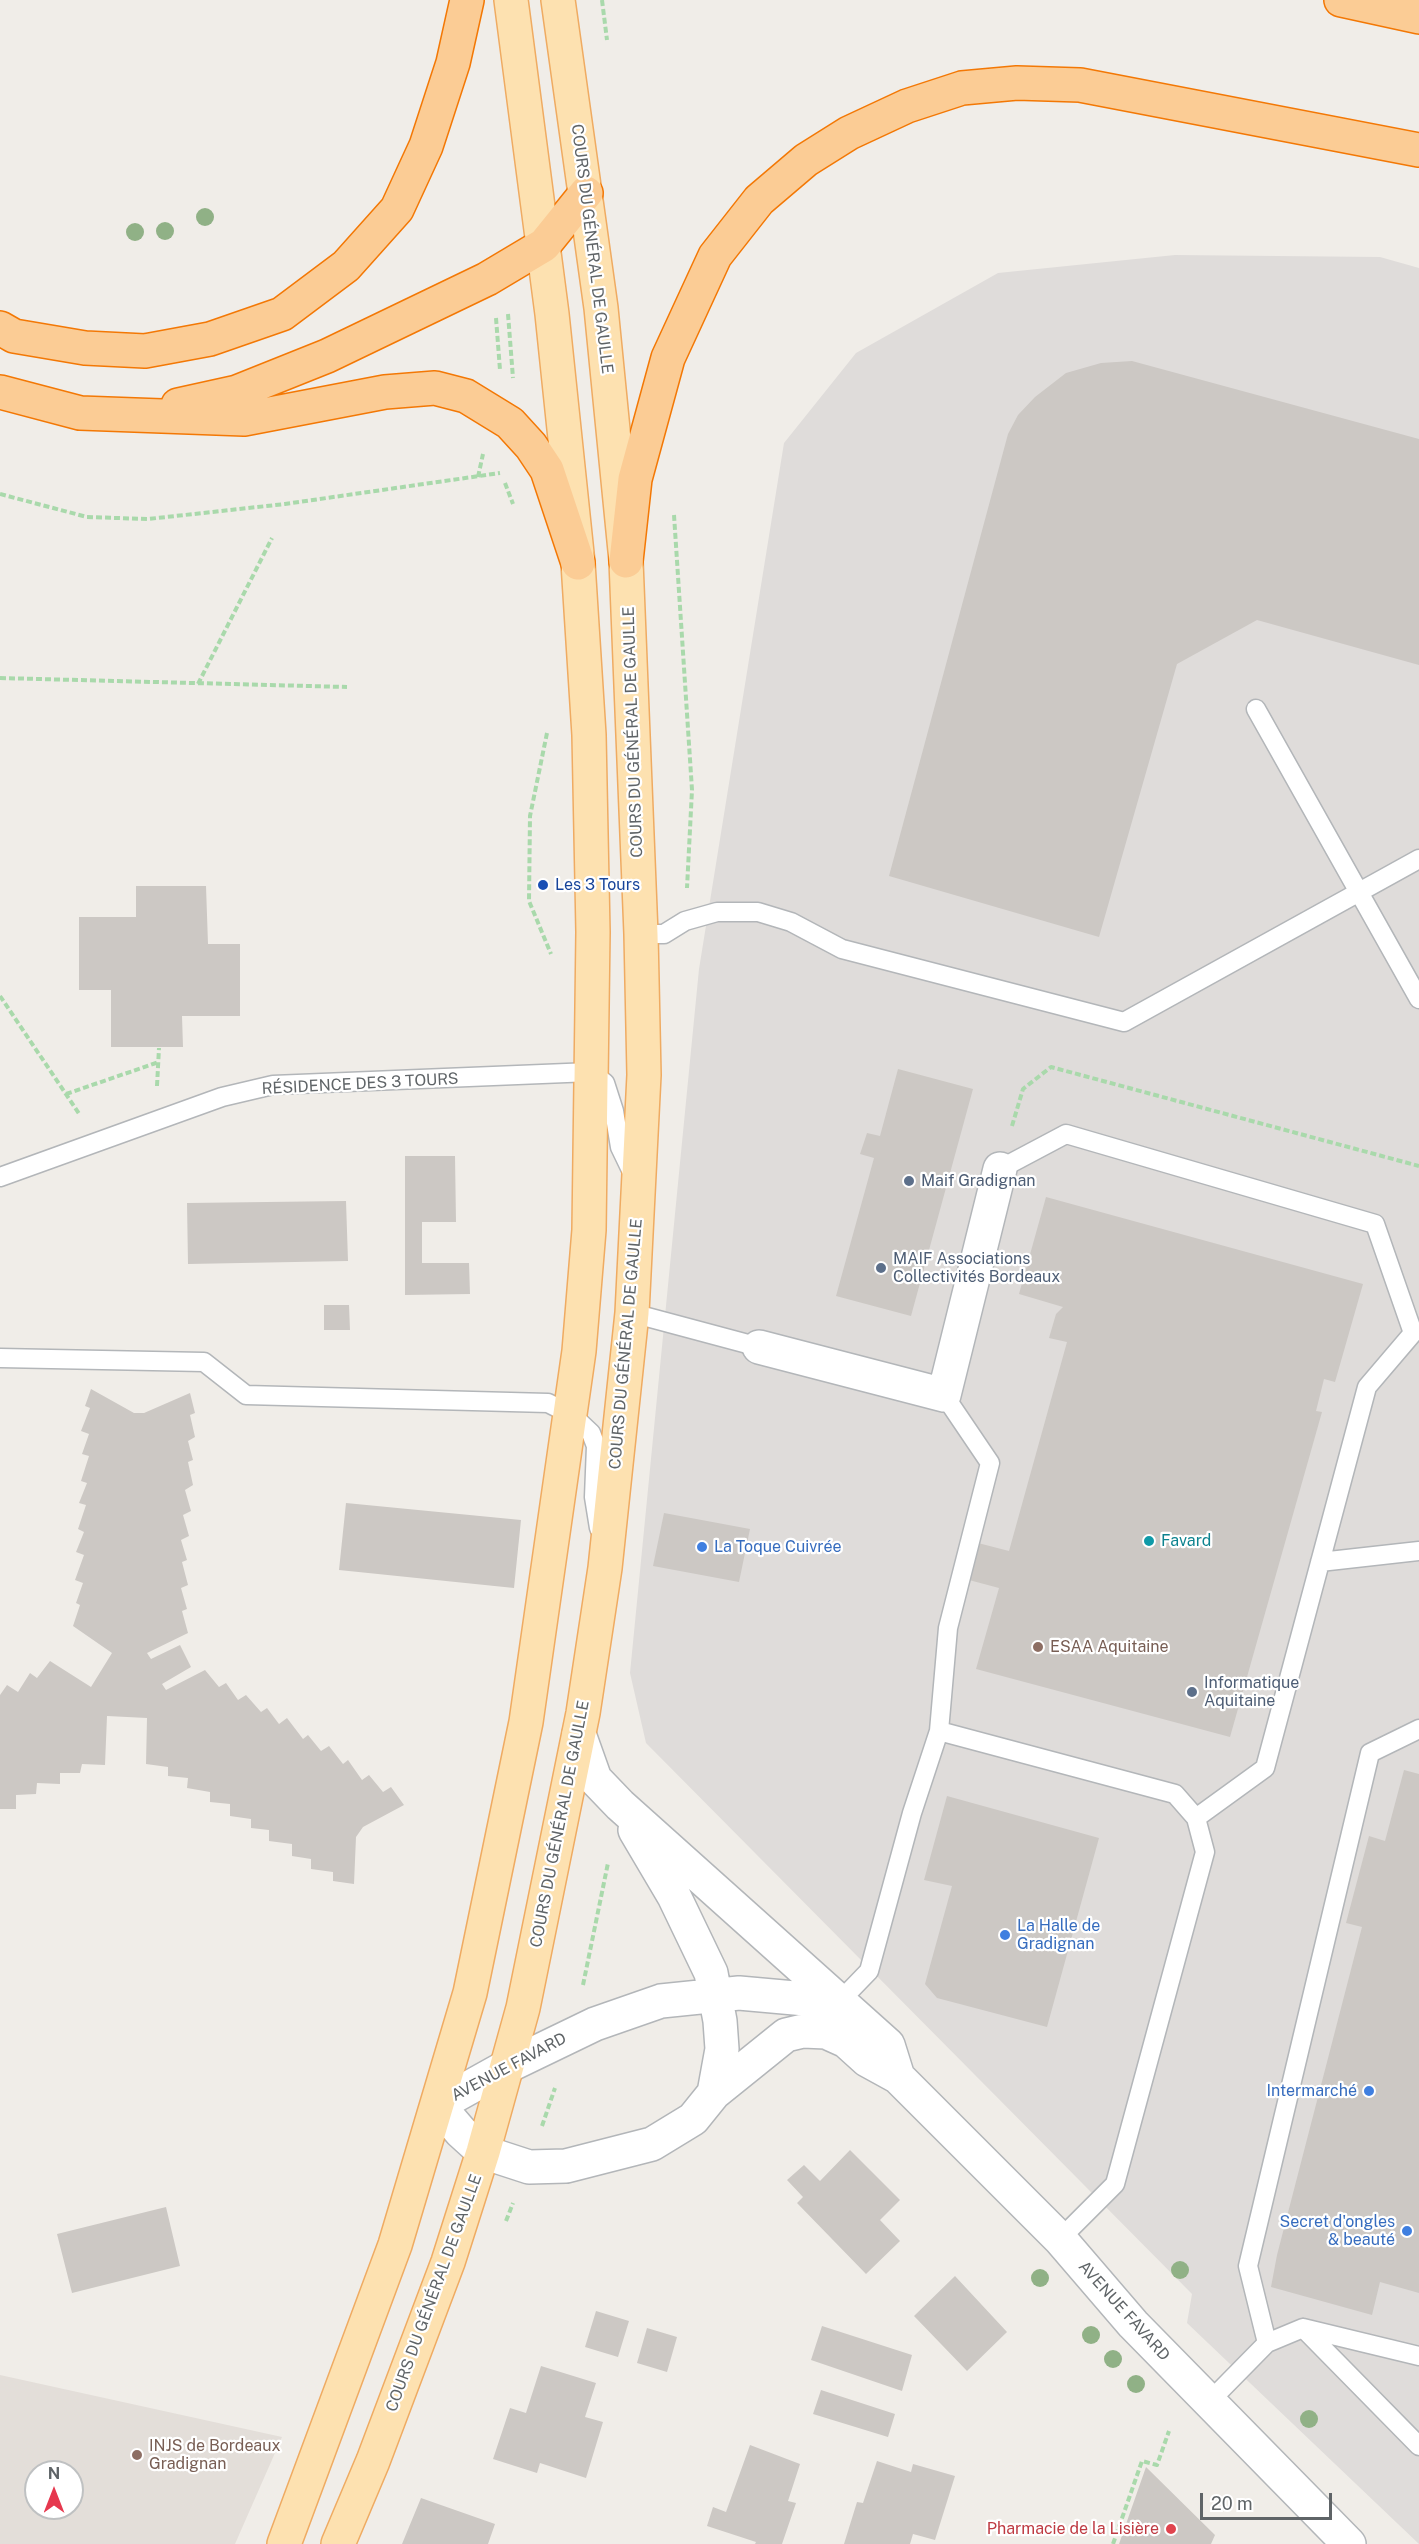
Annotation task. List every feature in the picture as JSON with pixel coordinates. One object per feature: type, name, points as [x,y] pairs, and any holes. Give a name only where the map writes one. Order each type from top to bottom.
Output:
[{"type":"highway","points":[[0,328],[14,336],[85,348],[144,351],[210,339],[282,314],[346,266],[397,209],[426,146],[453,63],[467,0]]},
{"type":"highway","points":[[1341,0],[1419,17]]},
{"type":"highway","points":[[626,561],[636,479],[668,358],[715,256],[759,200],[806,160],[849,133],[908,106],[962,88],[1027,83],[1080,85],[1419,150]]},
{"type":"highway","points":[[132,416],[237,392],[327,356],[498,273],[544,245],[586,193]]},
{"type":"highway","points":[[0,392],[80,413],[244,419],[385,392],[435,388],[466,396],[502,418],[531,446],[547,470],[578,563]]},
{"type":"main road","points":[[284,2544],[395,2246],[470,1993],[526,1722],[572,1415],[589,1230],[594,932],[589,735],[578,563],[544,245],[511,0]]},
{"type":"main road","name":"COURS DU GÉNÉRAL DE GAULLE","points":[[338,2544],[374,2461],[448,2262],[483,2152],[523,2008],[579,1734],[604,1568],[632,1313],[638,1233],[638,1184],[644,1075],[641,934],[626,561],[601,308],[558,0]]},
{"type":"street","points":[[759,1347],[944,1395],[1000,1169]]},
{"type":"street","name":"AVENUE FAVARD","points":[[579,1734],[595,1779],[620,1805],[888,2045],[898,2077]]},
{"type":"street","name":"AVENUE FAVARD","points":[[620,1805],[674,1896],[711,1973],[722,2049],[714,2093]]},
{"type":"street","name":"AVENUE FAVARD","points":[[839,2002],[740,1993],[661,2001],[617,2014],[508,2066],[438,2105],[461,2132],[483,2152],[529,2167],[566,2166],[652,2144],[693,2119],[714,2093],[786,2035],[803,2031],[826,2032],[846,2041],[867,2060],[898,2077],[1060,2239],[1133,2324],[1208,2403],[1349,2544]]},
{"type":"lane","points":[[1256,709],[1419,999]]},
{"type":"lane","points":[[641,934],[664,934],[685,921],[717,912],[758,912],[791,922],[842,949],[1124,1022],[1419,859]]},
{"type":"lane","points":[[591,1072],[604,1083],[614,1111],[620,1147],[638,1184]]},
{"type":"lane","name":"RÉSIDENCE DES 3 TOURS","points":[[0,1177],[222,1097],[273,1085],[591,1072]]},
{"type":"lane","points":[[1000,1169],[1066,1134],[1375,1224],[1413,1333],[1367,1387],[1265,1768],[1196,1818]]},
{"type":"lane","points":[[632,1313],[759,1347]]},
{"type":"lane","points":[[0,1358],[204,1362],[246,1395],[548,1403],[572,1415],[591,1433],[596,1446],[594,1497],[604,1568]]},
{"type":"lane","points":[[839,2002],[869,1971],[912,1813],[939,1731],[948,1628],[990,1463],[944,1395]]},
{"type":"lane","points":[[1320,1562],[1419,1551]]},
{"type":"lane","points":[[1267,2343],[1248,2266],[1370,1753],[1419,1729]]},
{"type":"lane","points":[[939,1731],[1175,1794],[1196,1818],[1205,1852],[1115,2184],[1060,2239]]},
{"type":"lane","points":[[1304,2328],[1419,2446]]},
{"type":"lane","points":[[1208,2403],[1267,2343],[1304,2328],[1419,2356]]},
{"type":"path","points":[[498,273],[494,303],[501,377],[502,473],[513,505]]},
{"type":"path","points":[[478,477],[514,384],[498,273]]},
{"type":"path","points":[[0,494],[87,517],[148,519],[285,504],[502,473]]},
{"type":"path","points":[[198,684],[272,538]]},
{"type":"path","points":[[0,678],[347,687]]},
{"type":"path","points":[[548,727],[530,816],[529,900],[552,955]]},
{"type":"path","points":[[0,996],[98,1142]]},
{"type":"path","points":[[66,1094],[159,1062]]},
{"type":"path","points":[[1000,1169],[1023,1089],[1051,1067],[1419,1166]]},
{"type":"path","points":[[1113,2544],[1142,2461],[1157,2465],[1169,2431]]},
{"type":"shaded area","points":[[1175,255],[1380,257],[1419,268],[1419,2544],[1187,2323],[1192,2294],[646,1743],[630,1673],[699,969],[784,443],[856,353],[998,273]]},
{"type":"shaded area","name":"INJS de Bordeaux Gradignan","points":[[0,2375],[282,2437],[235,2544],[0,2544]]},
{"type":"building","points":[[1132,361],[1419,439],[1419,665],[1257,620],[1177,664],[1099,937],[889,876],[1008,434],[1018,415],[1035,397],[1066,373],[1101,363]]},
{"type":"building","points":[[136,886],[206,886],[208,944],[240,944],[240,1016],[182,1016],[183,1047],[111,1047],[111,990],[79,990],[79,917],[136,917]]},
{"type":"building","points":[[898,1069],[973,1089],[911,1316],[836,1296],[874,1158],[860,1154],[867,1133],[880,1136]]},
{"type":"building","points":[[405,1156],[455,1156],[456,1222],[422,1222],[422,1263],[469,1263],[470,1294],[405,1295]]},
{"type":"building","name":"Favard","points":[[1046,1197],[1363,1284],[1335,1382],[1324,1379],[1316,1411],[1322,1412],[1230,1737],[976,1669],[999,1588],[969,1580],[978,1543],[1009,1551],[1067,1342],[1049,1338],[1056,1314],[1063,1307],[1019,1294]]},
{"type":"building","points":[[346,1201],[348,1261],[188,1264],[187,1203]]},
{"type":"building","points":[[324,1305],[349,1305],[350,1330],[324,1330]]},
{"type":"building","points":[[91,1389],[134,1413],[144,1413],[190,1393],[195,1413],[190,1415],[195,1437],[188,1441],[193,1460],[188,1462],[193,1485],[185,1490],[191,1511],[183,1515],[189,1536],[181,1540],[187,1560],[182,1562],[188,1585],[181,1588],[187,1609],[182,1611],[188,1633],[147,1653],[151,1659],[180,1645],[191,1667],[162,1684],[166,1690],[205,1670],[219,1687],[226,1683],[238,1700],[246,1695],[261,1712],[267,1708],[279,1724],[287,1718],[303,1739],[308,1735],[321,1751],[329,1746],[343,1764],[348,1760],[362,1780],[369,1775],[383,1792],[391,1787],[404,1805],[363,1827],[356,1837],[354,1884],[333,1881],[333,1872],[311,1869],[311,1859],[292,1856],[292,1844],[269,1841],[269,1830],[251,1828],[251,1819],[230,1816],[230,1804],[210,1802],[210,1792],[187,1788],[188,1778],[168,1776],[168,1767],[146,1764],[147,1718],[107,1716],[105,1765],[82,1764],[80,1773],[60,1773],[60,1784],[37,1783],[36,1794],[16,1795],[16,1809],[0,1809],[0,1695],[7,1685],[18,1692],[30,1673],[37,1678],[50,1661],[91,1687],[112,1653],[73,1626],[80,1605],[76,1603],[83,1583],[75,1580],[84,1555],[76,1552],[84,1532],[78,1529],[86,1505],[79,1503],[87,1483],[81,1481],[89,1456],[82,1454],[89,1434],[81,1431],[90,1408],[85,1406]]},
{"type":"building","points":[[346,1503],[521,1520],[514,1588],[339,1570]]},
{"type":"building","name":"La Toque Cuivrée","points":[[664,1513],[750,1529],[739,1582],[653,1566]]},
{"type":"building","name":"Intermarché","points":[[1404,1770],[1419,1774],[1419,2293],[1380,2282],[1372,2315],[1271,2287],[1277,2255],[1362,1927],[1346,1923],[1369,1836],[1385,1841]]},
{"type":"building","name":"La Halle de Gradignan","points":[[947,1796],[1099,1838],[1047,2027],[937,1998],[925,1984],[952,1886],[924,1880]]},
{"type":"building","points":[[850,2150],[900,2200],[880,2220],[900,2241],[866,2274],[797,2203],[803,2197],[787,2180],[804,2165],[820,2181]]},
{"type":"building","points":[[166,2207],[180,2266],[72,2293],[57,2234]]},
{"type":"building","points":[[955,2276],[1007,2332],[967,2371],[914,2316]]},
{"type":"building","points":[[596,2311],[629,2321],[618,2357],[585,2347]]},
{"type":"building","points":[[822,2326],[912,2355],[902,2391],[811,2360]]},
{"type":"building","points":[[647,2328],[677,2337],[667,2372],[637,2363]]},
{"type":"building","points":[[541,2366],[596,2383],[585,2417],[603,2422],[586,2478],[540,2463],[537,2473],[493,2459],[510,2408],[526,2413]]},
{"type":"building","points":[[821,2390],[895,2414],[888,2437],[813,2414]]},
{"type":"building","points":[[750,2445],[800,2464],[788,2501],[796,2503],[782,2544],[755,2544],[756,2542],[707,2526],[713,2507],[726,2512]]},
{"type":"building","points":[[877,2461],[911,2472],[913,2464],[955,2476],[935,2540],[913,2534],[910,2544],[844,2544],[857,2502],[863,2503]]},
{"type":"building","points":[[1146,2467],[1215,2535],[1211,2544],[1119,2544]]},
{"type":"building","points":[[421,2498],[495,2524],[488,2544],[402,2544]]},
{"type":"place","name":"Les 3 Tours","points":[[543,885]]},
{"type":"place","name":"Maif Gradignan","points":[[909,1181]]},
{"type":"place","name":"MAIF Associations Collectivités Bordeaux","points":[[881,1268]]},
{"type":"place","name":"Favard","points":[[1149,1541]]},
{"type":"place","name":"La Toque Cuivrée","points":[[702,1547]]},
{"type":"place","name":"ESAA Aquitaine","points":[[1038,1647]]},
{"type":"place","name":"Informatique Aquitaine","points":[[1192,1692]]},
{"type":"place","name":"La Halle de Gradignan","points":[[1005,1935]]},
{"type":"place","name":"Intermarché","points":[[1369,2091]]},
{"type":"place","name":"Secret d'ongles & beauté","points":[[1407,2231]]},
{"type":"place","name":"INJS de Bordeaux Gradignan","points":[[137,2455]]},
{"type":"place","name":"Pharmacie de la Lisière","points":[[1171,2529]]}]
